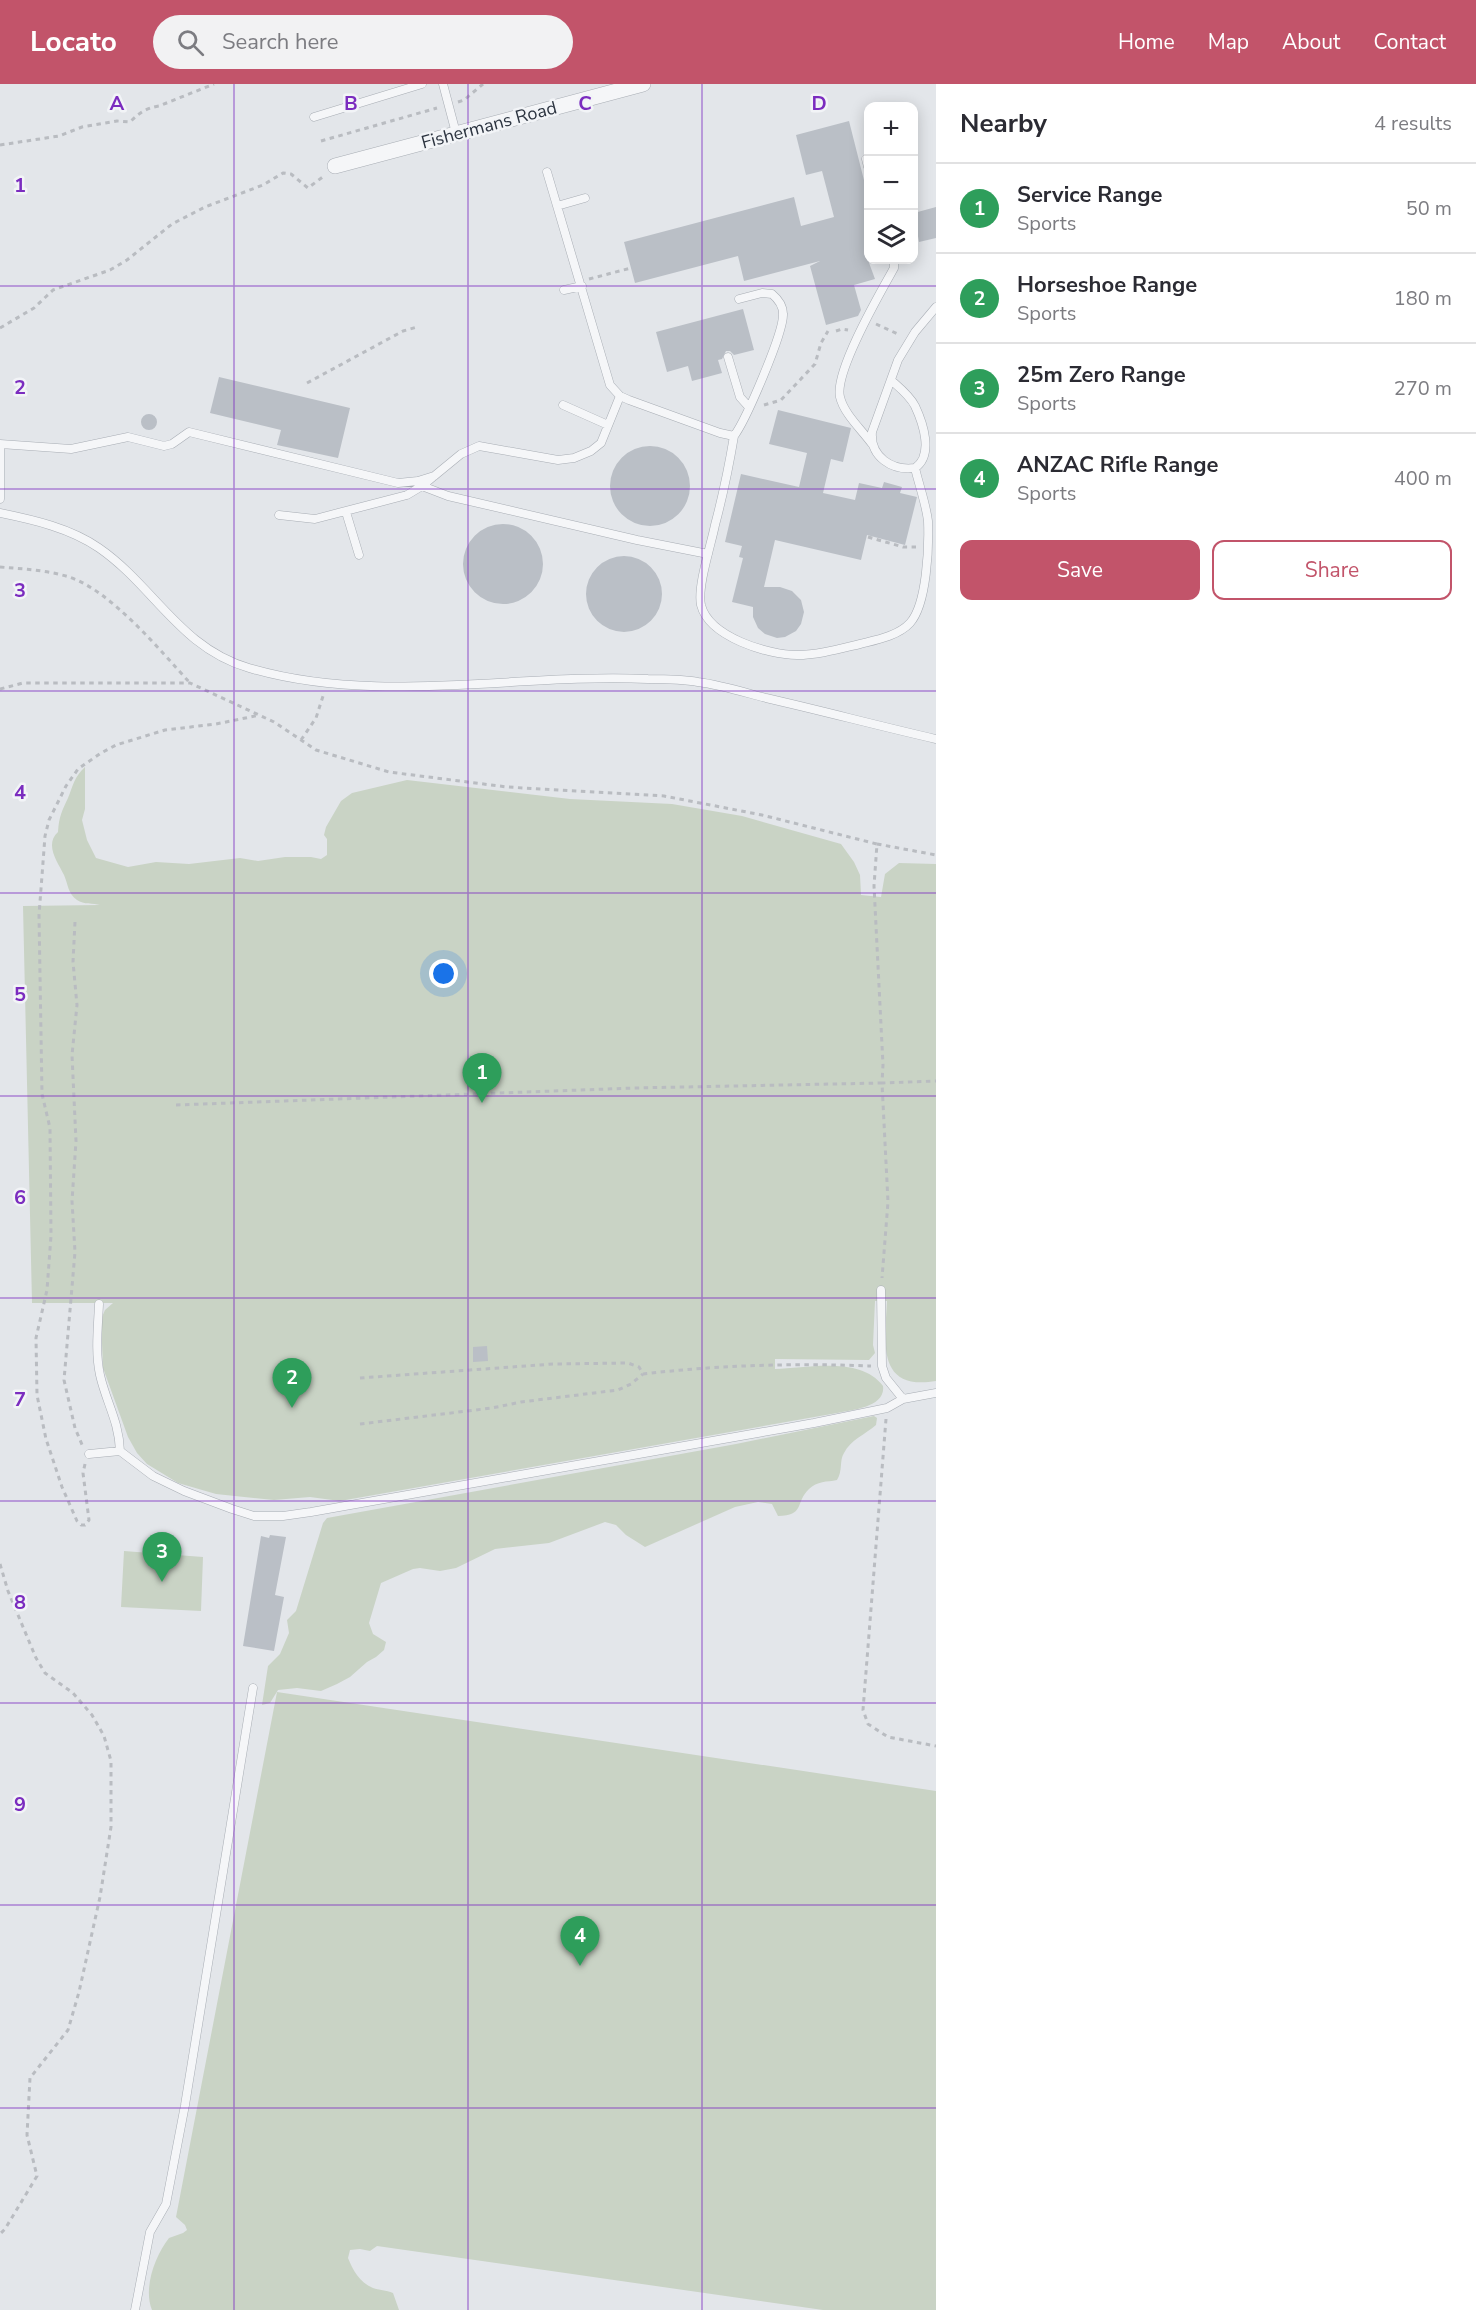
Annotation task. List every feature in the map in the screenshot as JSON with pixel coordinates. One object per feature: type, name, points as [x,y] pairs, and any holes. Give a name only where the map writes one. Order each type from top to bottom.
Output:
[{"type":"street","name":"Fishermans Road","points":[[335,166],[642,84]]},
{"type":"lane","points":[[314,117],[422,84]]},
{"type":"lane","points":[[443,84],[456,134]]},
{"type":"lane","points":[[547,172],[609,385],[620,396],[720,433],[734,436]]},
{"type":"lane","points":[[557,206],[585,198]]},
{"type":"lane","points":[[892,381],[913,402],[923,431],[926,452],[923,461],[915,468],[900,468],[884,462],[844,407],[841,399],[840,386],[849,358],[894,264]]},
{"type":"lane","points":[[564,290],[581,284]]},
{"type":"lane","points":[[739,299],[762,293],[772,294],[780,303],[783,315],[761,383],[734,436],[700,597],[702,610],[710,623],[756,648],[789,655],[802,655],[867,642],[889,636],[904,628],[914,617],[924,588],[928,521],[915,468]]},
{"type":"lane","points":[[873,445],[873,428],[905,347],[936,307]]},
{"type":"lane","points":[[728,357],[740,397],[748,406]]},
{"type":"lane","points":[[279,515],[307,519],[346,512],[407,495],[422,486],[461,454],[479,446],[558,460],[574,458],[591,451],[600,443],[620,396]]},
{"type":"lane","points":[[563,405],[608,425]]},
{"type":"lane","points":[[0,499],[0,444],[64,449],[128,437],[164,446],[172,444],[189,432],[398,483],[435,476]]},
{"type":"lane","points":[[422,486],[448,496],[708,554]]},
{"type":"lane","points":[[346,512],[359,555]]},
{"type":"lane","points":[[0,513],[54,527],[97,546],[140,582],[183,631],[213,652],[249,668],[304,680],[399,686],[569,679],[645,678],[698,681],[936,740]]},
{"type":"lane","points":[[928,521],[936,515]]},
{"type":"lane","points":[[881,1290],[882,1366],[886,1378],[903,1399]]},
{"type":"lane","points":[[99,1304],[98,1365],[120,1435],[120,1451]]},
{"type":"lane","points":[[89,1454],[120,1451],[153,1476],[184,1491],[254,1516],[283,1516],[814,1423],[887,1408],[903,1399],[936,1393]]},
{"type":"lane","points":[[135,2310],[150,2232],[166,2204],[185,2105],[253,1688]]},
{"type":"path","points":[[0,145],[59,136],[82,127],[117,121],[130,122],[140,112],[150,107],[159,106],[214,84]]},
{"type":"path","points":[[321,141],[464,100],[483,84]]},
{"type":"path","points":[[0,328],[34,308],[52,290],[110,270],[127,260],[172,224],[205,207],[263,185],[283,173],[291,174],[308,188],[335,166]]},
{"type":"path","points":[[581,284],[631,268]]},
{"type":"path","points":[[307,382],[403,331],[417,327]]},
{"type":"path","points":[[748,406],[764,405],[781,400],[815,364],[821,343],[828,331]]},
{"type":"path","points":[[868,537],[903,547],[926,547]]},
{"type":"path","points":[[0,567],[39,570],[70,577],[97,591],[130,621],[189,683],[260,715],[316,750],[389,772],[507,787],[664,796],[762,815],[936,855]]},
{"type":"path","points":[[301,740],[316,718],[326,682]]},
{"type":"path","points":[[0,689],[23,684],[189,683]]},
{"type":"path","points":[[75,922],[73,962],[77,1005],[72,1055],[76,1141],[72,1201],[75,1252],[64,1380],[78,1436],[82,1446],[89,1454],[83,1473],[89,1520],[85,1525],[81,1525],[70,1505],[56,1471],[36,1395],[36,1338],[47,1290],[51,1236],[50,1128],[42,1094],[39,915],[45,836],[66,786],[78,769],[101,753],[146,734],[260,715]]},
{"type":"path","points":[[877,843],[874,886],[888,1202],[881,1290]]},
{"type":"path","points":[[176,1106],[634,1088],[936,1081]]},
{"type":"path","points":[[360,1378],[553,1364],[618,1363],[639,1367],[643,1374]]},
{"type":"path","points":[[360,1424],[618,1390],[631,1384],[643,1374],[683,1369],[786,1363],[882,1366]]},
{"type":"path","points":[[887,1408],[863,1710],[868,1724],[888,1737],[936,1746]]},
{"type":"path","points":[[0,1564],[8,1591],[36,1658],[45,1673],[73,1693],[104,1736],[111,1761],[112,1792],[111,1827],[100,1897],[68,2030],[30,2078],[27,2135],[37,2176],[0,2234]]},
{"type":"green space","points":[[85,767],[85,809],[82,820],[87,840],[96,858],[128,867],[156,862],[189,864],[240,858],[258,861],[285,857],[321,859],[327,855],[327,839],[324,835],[326,827],[341,801],[352,793],[407,780],[570,799],[672,804],[742,816],[841,844],[860,875],[861,895],[881,897],[885,874],[899,863],[936,864],[936,1381],[917,1382],[903,1378],[894,1371],[888,1360],[886,1347],[887,1301],[875,1301],[873,1345],[875,1353],[869,1360],[775,1359],[775,1369],[818,1366],[848,1367],[873,1377],[883,1386],[879,1399],[874,1403],[851,1410],[340,1501],[310,1497],[274,1500],[216,1494],[178,1483],[147,1464],[137,1453],[128,1437],[103,1368],[101,1319],[105,1310],[113,1303],[32,1303],[23,906],[100,905],[83,903],[74,898],[52,848],[62,810],[76,778]]},
{"type":"green space","points":[[874,1416],[877,1418],[876,1425],[854,1441],[844,1453],[837,1480],[812,1486],[792,1514],[778,1516],[772,1504],[758,1502],[735,1507],[645,1547],[626,1535],[616,1525],[605,1522],[549,1543],[495,1549],[456,1568],[440,1571],[413,1569],[381,1583],[369,1623],[373,1634],[386,1642],[384,1650],[350,1677],[337,1684],[321,1691],[297,1688],[278,1690],[270,1703],[262,1705],[268,1666],[280,1654],[289,1633],[287,1620],[296,1611],[323,1523],[327,1518],[736,1444]]},
{"type":"green space","points":[[124,1551],[203,1557],[201,1611],[121,1607]]},
{"type":"green space","points":[[277,1692],[936,1791],[936,2310],[823,2310],[377,2246],[370,2251],[350,2250],[348,2258],[360,2279],[373,2288],[393,2293],[399,2310],[152,2310],[149,2292],[155,2263],[169,2238],[187,2230],[176,2217]]},
{"type":"building","points":[[849,121],[864,180],[864,264],[869,264],[875,279],[854,285],[861,310],[858,316],[826,325],[810,266],[820,261],[744,281],[738,256],[635,283],[624,242],[794,197],[801,226],[834,217],[822,171],[806,175],[796,135]]},
{"type":"building","points":[[936,207],[936,238],[919,242],[918,212]]},
{"type":"building","points":[[743,309],[754,350],[734,355],[726,351],[722,359],[718,360],[722,373],[692,381],[688,366],[667,372],[656,332]]},
{"type":"building","points":[[219,377],[350,408],[338,458],[277,445],[281,430],[210,413]]},
{"type":"building","points":[[778,410],[851,428],[843,462],[831,459],[823,493],[855,500],[859,483],[882,488],[884,482],[902,487],[900,493],[917,497],[905,545],[867,535],[861,560],[775,540],[764,587],[780,587],[792,591],[801,600],[804,612],[801,624],[796,631],[785,637],[777,638],[765,634],[758,628],[753,617],[753,607],[732,602],[743,558],[739,557],[742,546],[725,542],[741,474],[799,487],[807,453],[769,444]]},
{"type":"building","points":[[149,414],[157,422],[149,430],[141,422]]},
{"type":"building","points":[[650,446],[665,449],[678,458],[687,471],[690,486],[687,501],[678,514],[665,523],[650,526],[635,523],[622,514],[613,501],[610,486],[613,471],[622,458],[635,449]]},
{"type":"building","points":[[503,524],[518,527],[531,536],[540,549],[543,564],[540,579],[531,592],[518,601],[503,604],[488,601],[475,592],[466,579],[463,564],[466,549],[475,536],[488,527]]},
{"type":"building","points":[[617,556],[631,556],[645,562],[656,573],[660,579],[662,594],[660,609],[651,621],[639,630],[617,632],[603,626],[592,615],[586,601],[586,587],[592,573],[603,562]]},
{"type":"building","points":[[487,1346],[488,1361],[473,1362],[473,1347]]},
{"type":"building","points":[[270,1535],[286,1537],[275,1595],[284,1597],[274,1651],[243,1646],[261,1536],[269,1538]]},
{"type":"place","name":"Service Range","points":[[482,1103]]},
{"type":"place","name":"Horseshoe Range","points":[[292,1408]]},
{"type":"place","name":"25m Zero Range","points":[[162,1582]]},
{"type":"place","name":"ANZAC Rifle Range","points":[[580,1966]]}]
